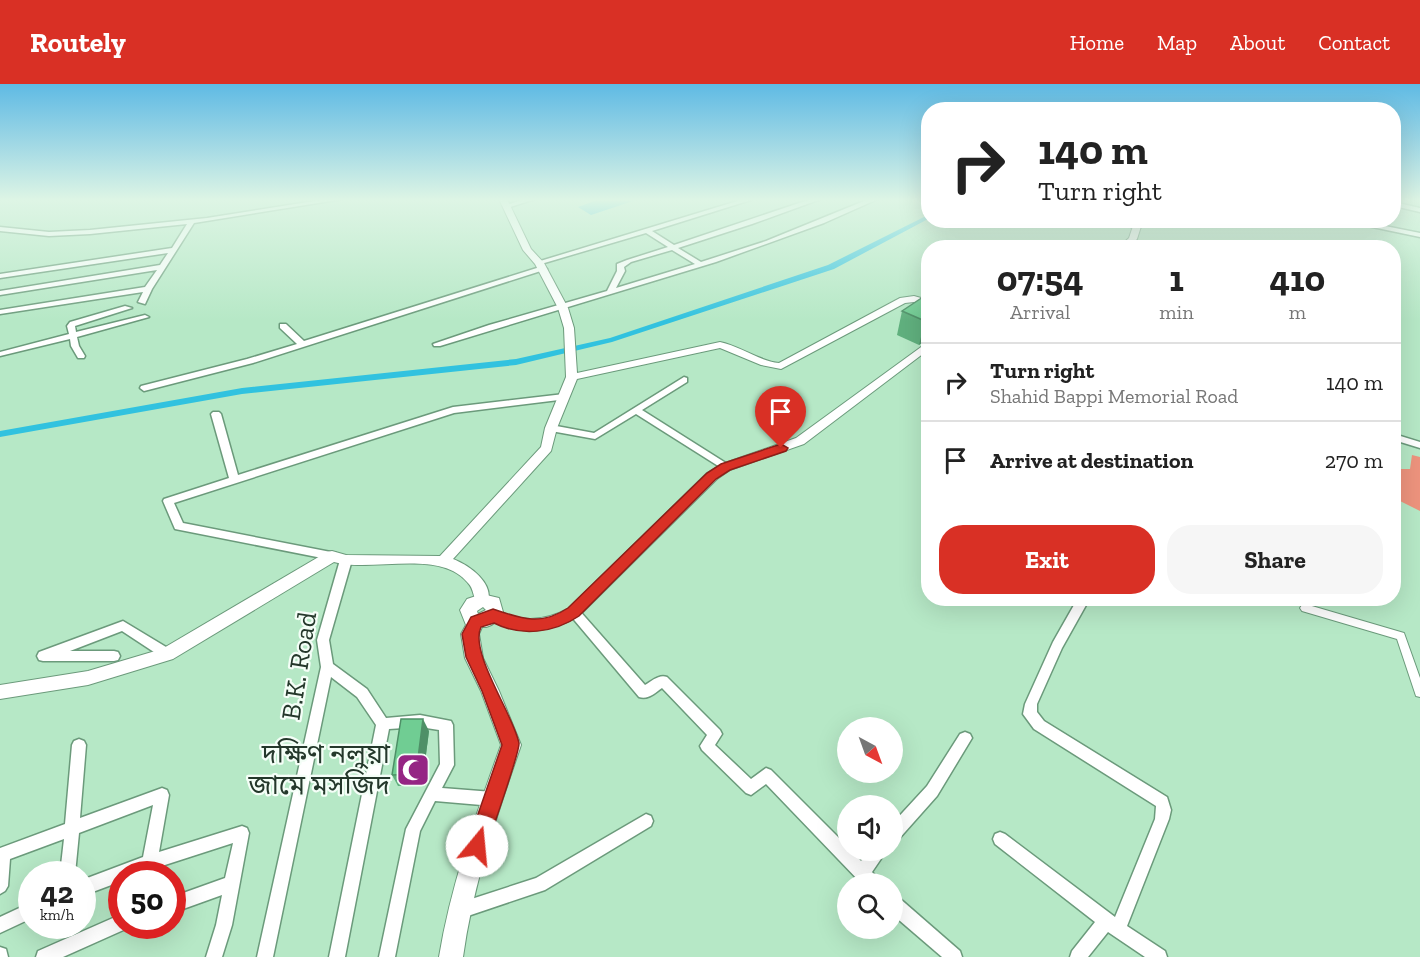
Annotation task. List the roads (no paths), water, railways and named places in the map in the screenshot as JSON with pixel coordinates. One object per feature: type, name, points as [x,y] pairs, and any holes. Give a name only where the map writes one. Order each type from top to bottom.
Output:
[{"type":"main road","points":[[482,600],[473,604],[468,610],[469,618],[485,618]]},
{"type":"main road","points":[[451,957],[458,911],[511,745],[474,657],[470,634],[485,618]]},
{"type":"street","points":[[142,302],[181,240]]},
{"type":"street","points":[[443,561],[547,448],[551,428],[572,377],[569,328],[563,308],[541,266],[522,240]]},
{"type":"street","points":[[144,388],[250,361],[621,240]]},
{"type":"street","points":[[662,240],[699,264]]},
{"type":"street","points":[[610,292],[621,271],[620,266],[629,261],[699,240]]},
{"type":"street","points":[[437,344],[563,308],[772,240]]},
{"type":"street","points":[[0,276],[174,250]]},
{"type":"street","points":[[0,293],[162,267]]},
{"type":"street","points":[[0,312],[148,289]]},
{"type":"street","points":[[572,377],[720,345],[737,349],[773,366],[781,366],[903,300],[921,301]]},
{"type":"street","points":[[81,356],[75,346],[71,326],[75,322],[128,308]]},
{"type":"street","points":[[0,354],[145,317]]},
{"type":"street","points":[[283,326],[302,344]]},
{"type":"street","points":[[485,618],[546,626],[560,621],[574,612],[712,476],[726,467],[800,441],[921,350]]},
{"type":"street","points":[[551,428],[596,436],[684,380]]},
{"type":"street","points":[[482,600],[482,592],[471,575],[443,561],[339,558],[178,526],[168,501],[453,410],[564,397]]},
{"type":"street","points":[[636,410],[726,467]]},
{"type":"street","points":[[216,414],[234,480]]},
{"type":"street","points":[[1401,440],[1420,445]]},
{"type":"street","points":[[0,692],[88,678],[167,654],[339,558]]},
{"type":"street","name":"B.K. Road","points":[[264,957],[327,667],[323,640],[339,558]]},
{"type":"street","points":[[1078,957],[1112,925],[1162,819],[1164,810],[1162,802],[1039,725],[1030,714],[1031,704],[1057,646],[1080,606]]},
{"type":"street","points":[[1305,608],[1401,636],[1420,693]]},
{"type":"street","points":[[574,612],[644,693],[663,681],[715,734],[707,746],[751,788],[766,775],[862,872],[871,861]]},
{"type":"street","points":[[114,656],[43,656],[123,626],[167,654]]},
{"type":"street","points":[[327,667],[362,693],[383,724],[337,957]]},
{"type":"street","points":[[383,724],[420,721],[446,725],[447,765],[430,794],[414,829],[387,957]]},
{"type":"street","points":[[903,824],[932,791],[965,738]]},
{"type":"street","points":[[69,861],[79,745]]},
{"type":"street","points":[[430,794],[493,799]]},
{"type":"street","points":[[0,886],[1,855],[162,795],[150,861]]},
{"type":"street","points":[[458,911],[540,885],[646,821]]},
{"type":"street","points":[[153,861],[242,833],[224,925],[214,957]]},
{"type":"street","points":[[1000,839],[1112,925],[1159,957]]},
{"type":"street","points":[[186,899],[231,884]]},
{"type":"street","points":[[903,913],[954,957]]},
{"type":"street","points":[[0,925],[18,917]]},
{"type":"street","points":[[44,957],[108,928]]},
{"type":"waterway","points":[[0,434],[242,391],[516,362],[612,340],[831,267],[884,240]]},
{"type":"place","name":"দক্ষিণ নলুয়া জামে মসজিদ","points":[[413,770]]}]
